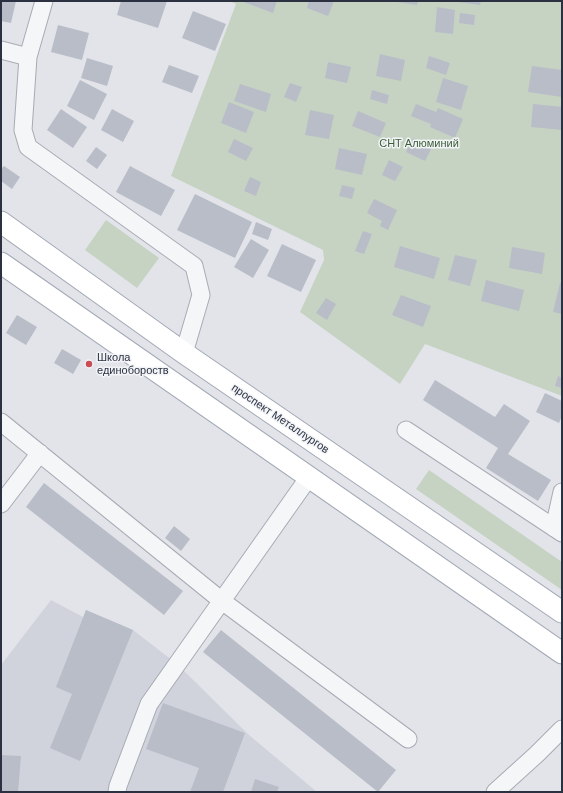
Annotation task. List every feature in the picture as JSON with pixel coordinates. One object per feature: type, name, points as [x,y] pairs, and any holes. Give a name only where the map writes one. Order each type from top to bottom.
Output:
[{"type":"main road","name":"проспект Металлургов","points":[[1,222],[184,353],[562,612]]},
{"type":"main road","points":[[1,263],[562,653]]},
{"type":"lane","points":[[43,1],[28,57],[23,130],[28,147],[194,266],[201,295],[184,353]]},
{"type":"lane","points":[[1,50],[28,57]]},
{"type":"lane","points":[[1,422],[222,601],[408,739]]},
{"type":"lane","points":[[406,430],[558,530],[562,492]]},
{"type":"lane","points":[[1,504],[40,453]]},
{"type":"lane","points":[[117,792],[149,704],[309,477]]},
{"type":"lane","points":[[494,792],[537,754],[562,728]]},
{"type":"shaded area","points":[[51,600],[83,617],[86,610],[133,630],[177,664],[249,735],[317,792],[1,792],[1,665]]},
{"type":"green space","name":"СНТ Алюминий","points":[[230,1],[562,1],[562,396],[425,344],[400,384],[300,312],[324,260],[323,250],[171,176],[236,4]]},
{"type":"green space","points":[[106,220],[159,258],[137,288],[85,250]]},
{"type":"green space","points":[[429,470],[562,562],[562,590],[416,489]]},
{"type":"building","points":[[1,1],[16,1],[11,23],[1,21]]},
{"type":"building","points":[[121,1],[167,1],[158,28],[117,15]]},
{"type":"building","points":[[241,1],[277,1],[273,13]]},
{"type":"building","points":[[309,1],[334,1],[328,16],[307,8]]},
{"type":"building","points":[[397,1],[418,1],[417,5]]},
{"type":"building","points":[[458,1],[481,1],[480,5]]},
{"type":"building","points":[[437,7],[455,10],[453,34],[435,32]]},
{"type":"building","points":[[193,11],[226,24],[215,51],[182,38]]},
{"type":"building","points":[[460,13],[475,15],[474,25],[459,23]]},
{"type":"building","points":[[58,25],[89,33],[82,60],[51,52]]},
{"type":"building","points":[[380,54],[405,60],[401,81],[376,76]]},
{"type":"building","points":[[429,56],[450,63],[446,75],[426,68]]},
{"type":"building","points":[[87,58],[113,66],[107,86],[81,78]]},
{"type":"building","points":[[328,62],[351,67],[347,83],[325,78]]},
{"type":"building","points":[[169,65],[199,76],[192,93],[162,82]]},
{"type":"building","points":[[532,66],[562,70],[562,97],[528,92]]},
{"type":"building","points":[[443,78],[468,86],[461,110],[436,102]]},
{"type":"building","points":[[80,80],[107,94],[94,120],[67,106]]},
{"type":"building","points":[[290,83],[302,87],[296,102],[284,97]]},
{"type":"building","points":[[240,84],[271,94],[266,112],[234,101]]},
{"type":"building","points":[[372,90],[389,95],[387,104],[370,99]]},
{"type":"building","points":[[229,102],[254,112],[246,133],[221,123]]},
{"type":"building","points":[[416,104],[436,112],[438,108],[463,119],[455,138],[430,127],[431,124],[411,116]]},
{"type":"building","points":[[533,104],[562,107],[562,130],[531,127]]},
{"type":"building","points":[[61,109],[87,127],[73,148],[47,130]]},
{"type":"building","points":[[112,109],[134,121],[123,142],[101,130]]},
{"type":"building","points":[[310,110],[334,115],[329,139],[305,135]]},
{"type":"building","points":[[358,111],[386,123],[380,137],[352,126]]},
{"type":"building","points":[[413,138],[432,147],[425,161],[406,152]]},
{"type":"building","points":[[234,139],[253,148],[246,161],[228,152]]},
{"type":"building","points":[[96,147],[107,155],[97,169],[86,161]]},
{"type":"building","points":[[339,148],[367,154],[362,175],[335,169]]},
{"type":"building","points":[[389,160],[403,167],[395,181],[382,175]]},
{"type":"building","points":[[4,166],[20,177],[12,189],[1,181],[1,169]]},
{"type":"building","points":[[130,166],[175,190],[161,216],[116,192]]},
{"type":"building","points":[[250,177],[261,182],[256,196],[244,191]]},
{"type":"building","points":[[342,185],[355,188],[352,199],[339,196]]},
{"type":"building","points":[[195,194],[252,222],[235,258],[177,230]]},
{"type":"building","points":[[374,199],[397,210],[388,230],[380,226],[382,221],[367,213]]},
{"type":"building","points":[[256,222],[272,229],[268,240],[252,234]]},
{"type":"building","points":[[363,231],[372,234],[364,254],[355,251]]},
{"type":"building","points":[[251,239],[269,250],[253,278],[234,267]]},
{"type":"building","points":[[282,244],[316,260],[301,292],[267,276]]},
{"type":"building","points":[[400,246],[440,258],[434,279],[394,267]]},
{"type":"building","points":[[512,247],[545,253],[542,274],[509,268]]},
{"type":"building","points":[[455,255],[477,260],[470,286],[448,280]]},
{"type":"building","points":[[486,280],[524,290],[519,311],[481,301]]},
{"type":"building","points":[[560,283],[562,284],[562,314],[553,312]]},
{"type":"building","points":[[401,295],[431,306],[423,327],[392,315]]},
{"type":"building","points":[[326,298],[336,304],[327,320],[316,313]]},
{"type":"building","points":[[17,315],[37,327],[26,345],[6,333]]},
{"type":"building","points":[[62,349],[81,360],[73,374],[54,363]]},
{"type":"building","points":[[558,376],[562,378],[562,388],[555,386]]},
{"type":"building","points":[[435,380],[495,417],[504,404],[530,421],[508,454],[551,480],[538,501],[486,468],[498,448],[423,400]]},
{"type":"building","points":[[545,393],[562,401],[562,416],[559,423],[536,412]]},
{"type":"building","points":[[44,483],[183,591],[164,615],[26,507]]},
{"type":"building","points":[[174,526],[190,539],[181,551],[165,538]]},
{"type":"building","points":[[86,610],[133,630],[80,761],[50,748],[72,694],[56,687]]},
{"type":"building","points":[[221,630],[396,770],[378,792],[203,652]]},
{"type":"building","points":[[163,703],[245,733],[223,792],[190,792],[199,768],[146,749]]},
{"type":"building","points":[[1,755],[21,756],[18,792],[1,792]]},
{"type":"building","points":[[255,779],[279,787],[277,792],[251,792]]},
{"type":"place","name":"Школа единобороств","points":[[89,364]]}]
